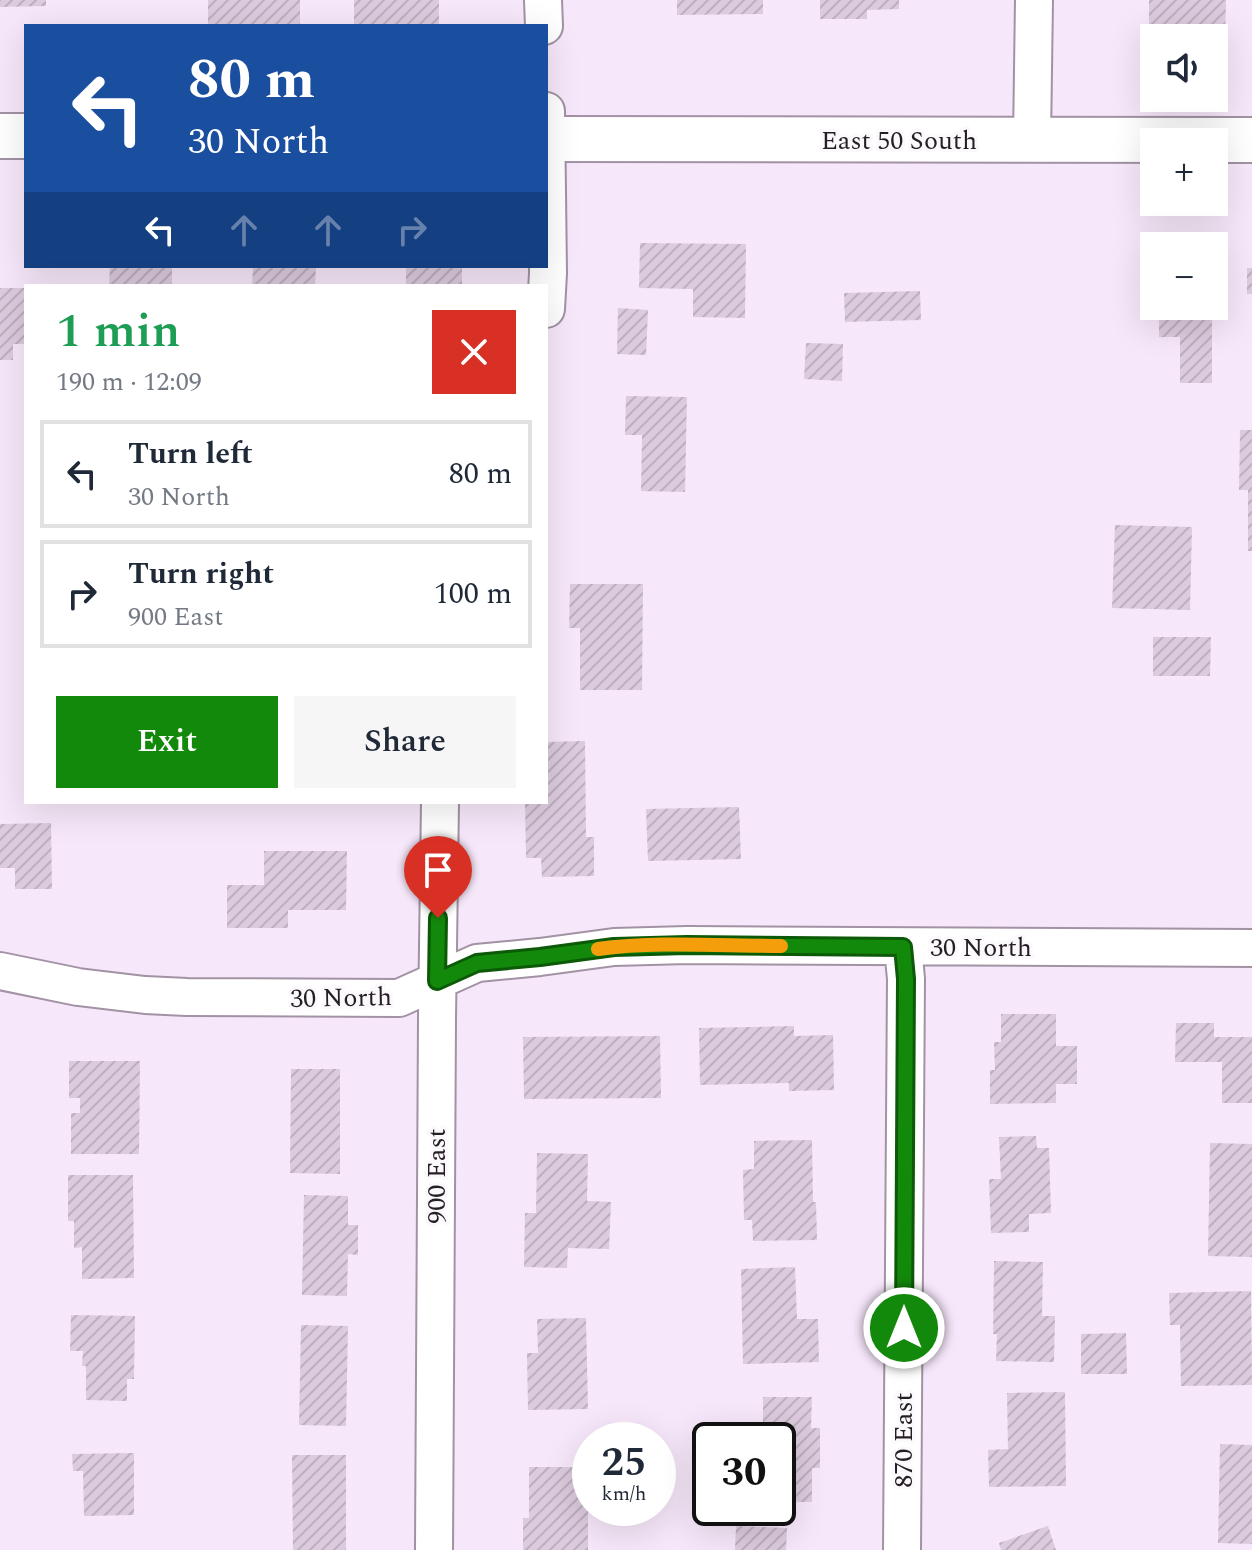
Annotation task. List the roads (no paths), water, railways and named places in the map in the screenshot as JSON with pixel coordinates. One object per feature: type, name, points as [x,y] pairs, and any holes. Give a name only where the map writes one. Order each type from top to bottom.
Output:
[{"type":"main road","name":"East 50 South","points":[[548,130],[1032,140],[1252,140]]},
{"type":"main road","points":[[0,136],[24,136]]},
{"type":"street","points":[[543,0],[544,24]]},
{"type":"street","points":[[1032,140],[1034,0]]},
{"type":"street","name":"900 East","points":[[434,1550],[440,804]]},
{"type":"street","name":"30 North","points":[[0,971],[78,987],[145,995],[399,998],[477,963],[614,947],[1252,948]]},
{"type":"street","name":"870 East","points":[[902,1550],[906,979],[903,947]]}]
